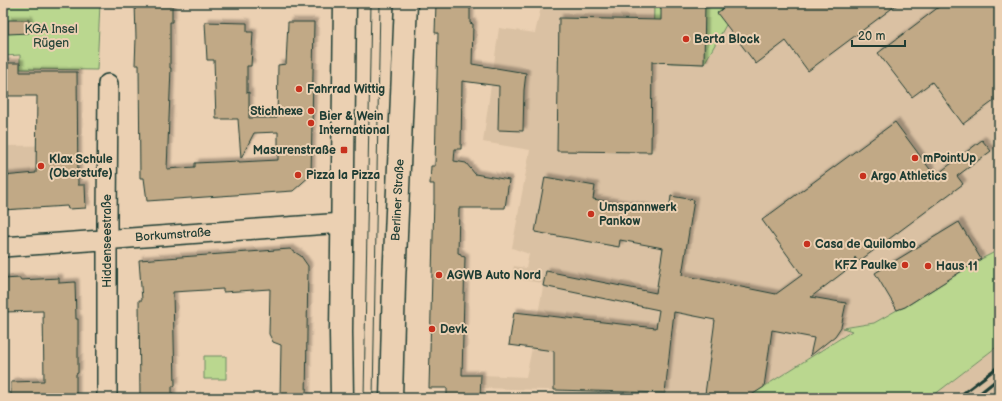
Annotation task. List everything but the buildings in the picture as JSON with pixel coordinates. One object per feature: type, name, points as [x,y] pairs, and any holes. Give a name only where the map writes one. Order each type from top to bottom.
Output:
[{"type":"main road","points":[[342,398],[341,332],[345,3]]},
{"type":"main road","name":"Berliner Straße","points":[[391,398],[394,282],[406,3]]},
{"type":"street","name":"Hiddenseestraße","points":[[107,398],[108,84]]},
{"type":"street","name":"Borkumstraße","points":[[3,248],[343,223]]},
{"type":"shaded area","points":[[542,3],[999,3],[999,250],[981,259],[905,307],[874,323],[844,327],[852,330],[750,396],[482,388],[482,375],[526,377],[532,348],[509,345],[514,312],[538,314],[543,287],[541,283],[511,278],[514,266],[526,268],[529,254],[512,248],[530,150],[483,142],[499,28],[535,33]]},
{"type":"shaded area","name":"Klax Schule (Oberstufe)","points":[[78,145],[78,185],[85,185],[86,208],[68,209],[67,206],[3,210],[3,146]]},
{"type":"shaded area","points":[[999,345],[999,398],[930,398]]},
{"type":"green space","name":"KGA Insel Rügen","points":[[3,3],[100,3],[97,70],[20,69],[20,55],[3,56]]},
{"type":"green space","name":"Berta Block","points":[[654,3],[756,3],[726,25],[704,64],[653,62]]},
{"type":"green space","points":[[999,250],[999,345],[930,398],[746,398],[852,331],[843,328],[874,323],[905,307],[981,259]]},
{"type":"green space","points":[[204,356],[226,356],[226,379],[204,379]]},
{"type":"tram line","points":[[364,398],[371,3]]},
{"type":"tram line","points":[[373,398],[380,3]]},
{"type":"railway","points":[[957,398],[999,366]]},
{"type":"railway","points":[[974,398],[999,378]]},
{"type":"place","name":"Berta Block","points":[[686,39]]},
{"type":"place","name":"Fahrrad Wittig","points":[[299,89]]},
{"type":"place","name":"Stichhexe","points":[[311,111]]},
{"type":"place","name":"Bier & Wein International","points":[[311,123]]},
{"type":"place","name":"Masurenstraße","points":[[344,150]]},
{"type":"place","name":"mPointUp","points":[[915,158]]},
{"type":"place","name":"Klax Schule (Oberstufe)","points":[[41,166]]},
{"type":"place","name":"Pizza la Pizza","points":[[298,175]]},
{"type":"place","name":"Argo Athletics","points":[[863,176]]},
{"type":"place","name":"Umspannwerk Pankow","points":[[591,214]]},
{"type":"place","name":"Casa de Quilombo","points":[[807,244]]},
{"type":"place","name":"KFZ Paulke","points":[[905,265]]},
{"type":"place","name":"Haus 11","points":[[928,266]]},
{"type":"place","name":"AGWB Auto Nord","points":[[439,275]]},
{"type":"place","name":"Devk","points":[[432,329]]}]
